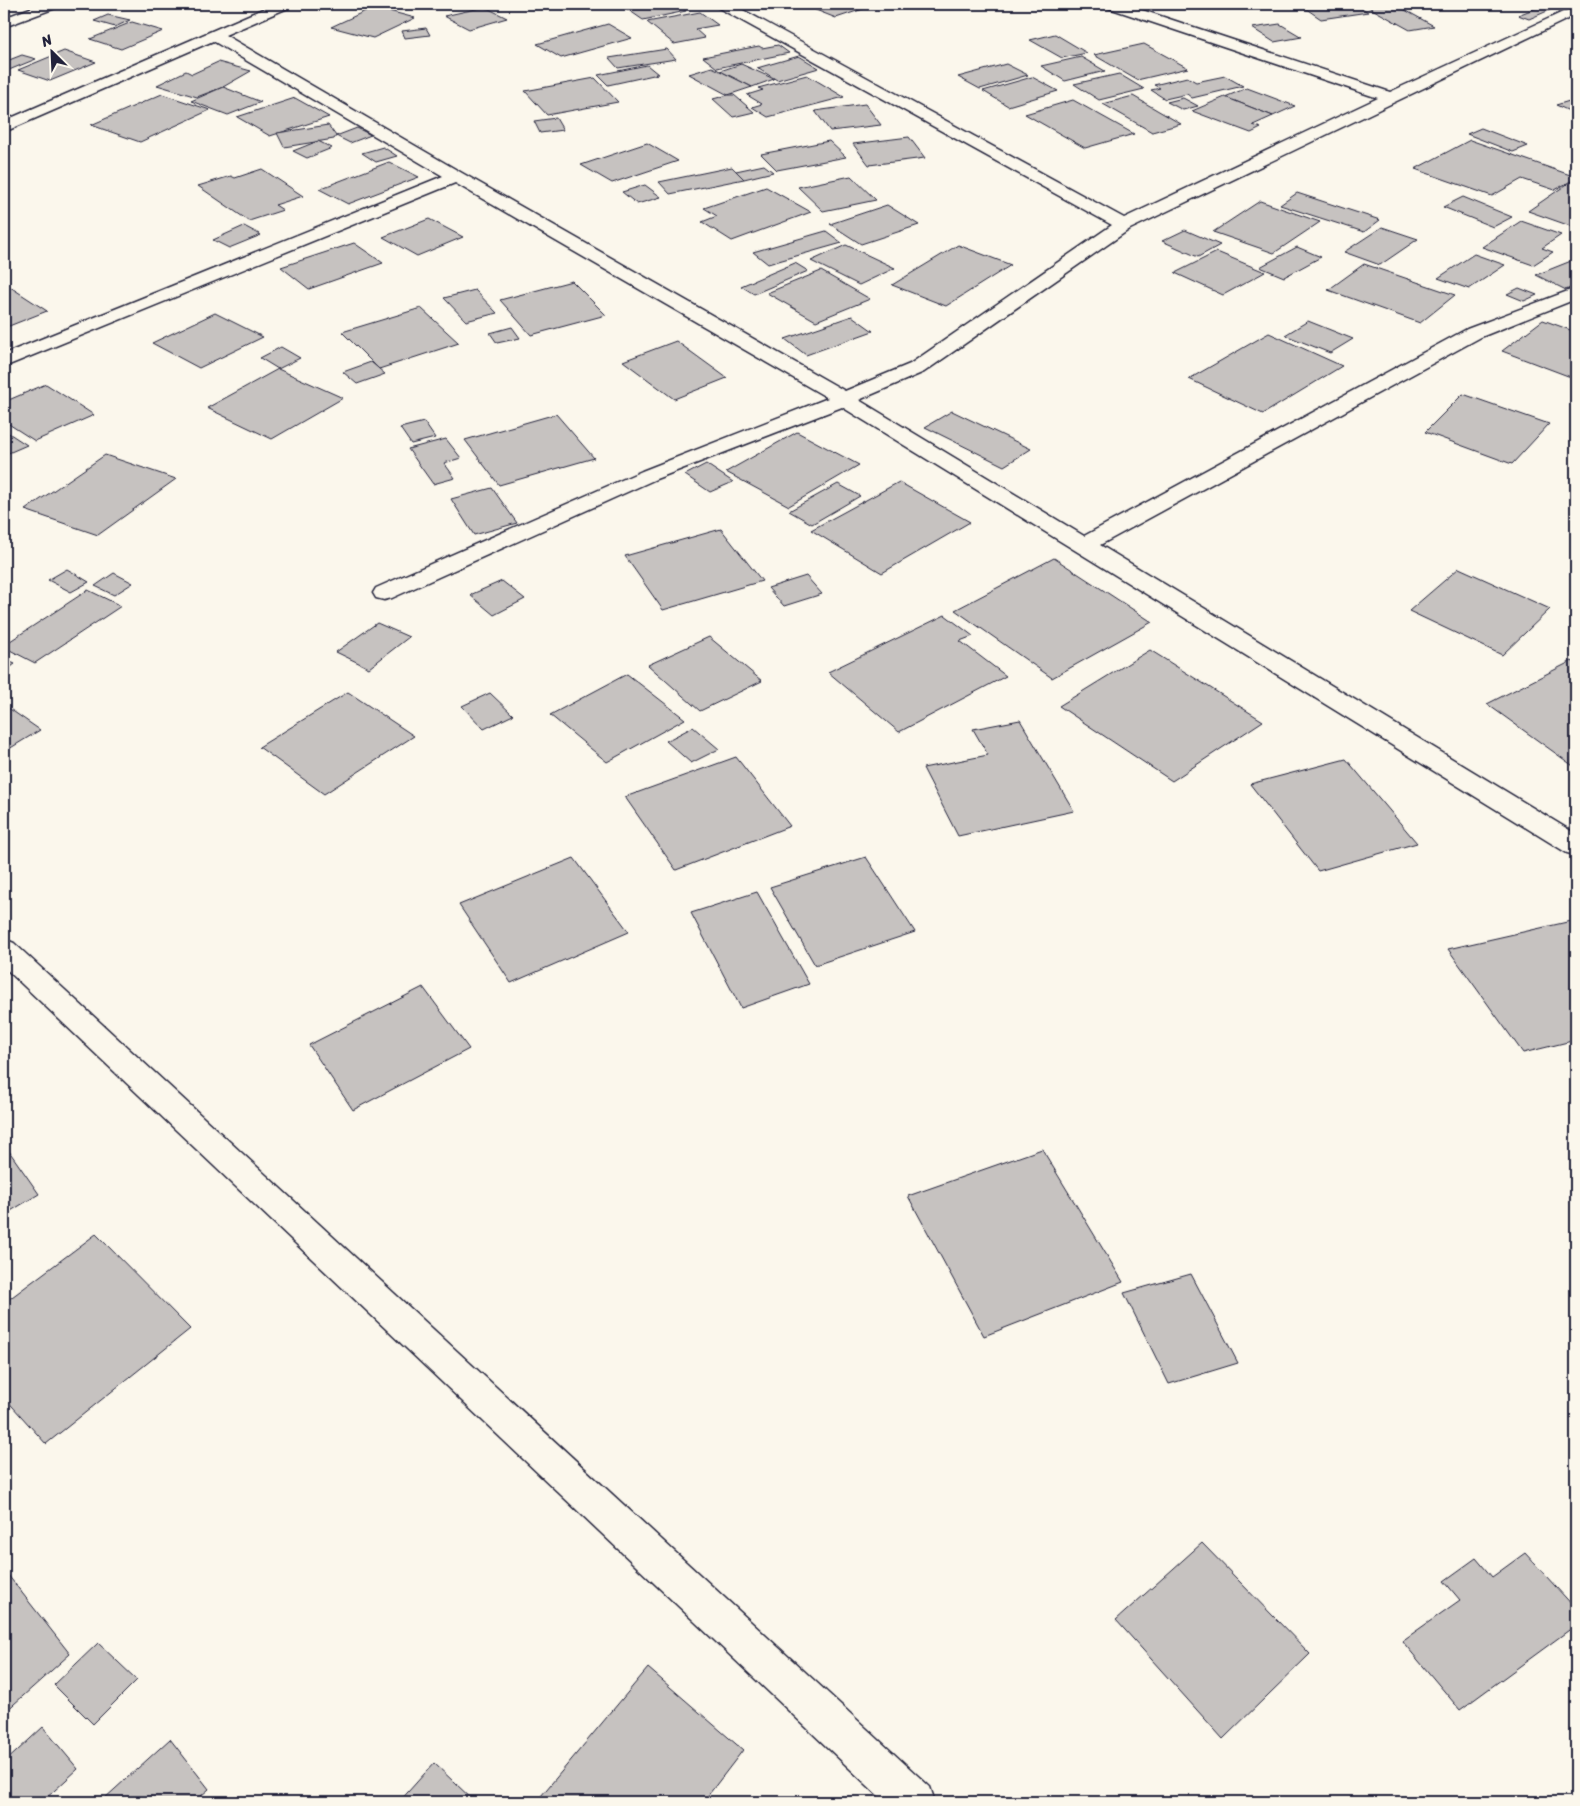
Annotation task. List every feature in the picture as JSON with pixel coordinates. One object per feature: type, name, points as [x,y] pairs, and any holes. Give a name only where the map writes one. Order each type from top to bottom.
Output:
[{"type":"street","points":[[4,24],[53,4]]},
{"type":"street","points":[[4,127],[285,4]]},
{"type":"street","points":[[722,4],[1124,226]]},
{"type":"street","points":[[1110,4],[1392,98]]},
{"type":"street","points":[[384,593],[649,475],[844,399],[917,368],[1124,226],[1576,10]]},
{"type":"street","points":[[214,35],[456,177],[844,399],[1576,846]]},
{"type":"street","points":[[4,361],[456,177]]},
{"type":"street","points":[[1084,545],[1474,333],[1576,293]]},
{"type":"street","points":[[4,950],[915,1802]]},
{"type":"building","points":[[620,4],[676,4],[686,11],[643,20]]},
{"type":"building","points":[[860,4],[869,7],[836,18],[803,5]]},
{"type":"building","points":[[1299,4],[1355,4],[1368,12],[1321,19]]},
{"type":"building","points":[[1363,4],[1394,4],[1434,26],[1410,30]]},
{"type":"building","points":[[1541,6],[1552,9],[1529,19],[1518,15]]},
{"type":"building","points":[[374,7],[415,18],[373,38],[331,27]]},
{"type":"building","points":[[485,7],[507,18],[469,29],[444,16]]},
{"type":"building","points":[[700,12],[718,25],[695,29],[705,38],[674,44],[647,22]]},
{"type":"building","points":[[108,15],[130,20],[115,27],[94,21]]},
{"type":"building","points":[[132,22],[163,31],[121,49],[90,39]]},
{"type":"building","points":[[608,24],[632,38],[561,58],[537,44]]},
{"type":"building","points":[[1280,24],[1302,37],[1274,42],[1252,28]]},
{"type":"building","points":[[426,28],[430,35],[405,38],[402,31]]},
{"type":"building","points":[[1055,34],[1087,53],[1062,58],[1030,40]]},
{"type":"building","points":[[1144,44],[1188,68],[1137,80],[1094,55]]},
{"type":"building","points":[[778,45],[789,53],[717,68],[703,57],[759,46],[762,48]]},
{"type":"building","points":[[667,49],[676,59],[618,68],[609,58]]},
{"type":"building","points":[[64,51],[96,62],[50,81],[18,70]]},
{"type":"building","points":[[22,55],[36,59],[9,70],[4,69],[4,62]]},
{"type":"building","points":[[799,56],[819,68],[777,80],[757,68]]},
{"type":"building","points":[[1081,57],[1105,71],[1065,81],[1041,66]]},
{"type":"building","points":[[218,62],[251,71],[223,87],[197,97],[157,85],[186,71],[192,74]]},
{"type":"building","points":[[741,64],[774,79],[752,87],[720,71]]},
{"type":"building","points":[[1006,64],[1028,75],[980,89],[958,77]]},
{"type":"building","points":[[647,65],[658,74],[608,85],[598,75]]},
{"type":"building","points":[[712,67],[752,87],[728,95],[689,74]]},
{"type":"building","points":[[1119,74],[1144,89],[1099,100],[1074,84]]},
{"type":"building","points":[[807,75],[844,97],[768,117],[752,107],[762,104],[747,95],[763,90],[758,88]]},
{"type":"building","points":[[1225,76],[1243,86],[1192,98],[1187,94],[1165,99],[1151,90],[1160,88],[1154,85],[1187,77],[1196,82]]},
{"type":"building","points":[[1032,77],[1058,91],[1008,106],[983,91]]},
{"type":"building","points":[[595,78],[618,102],[547,115],[525,91]]},
{"type":"building","points":[[223,87],[261,102],[228,115],[191,101]]},
{"type":"building","points":[[1247,88],[1295,106],[1273,116],[1225,97]]},
{"type":"building","points":[[162,94],[210,110],[140,142],[91,125]]},
{"type":"building","points":[[734,95],[754,112],[733,117],[713,99]]},
{"type":"building","points":[[1133,96],[1181,124],[1152,132],[1103,104]]},
{"type":"building","points":[[1225,97],[1273,116],[1253,125],[1261,128],[1251,133],[1192,111]]},
{"type":"building","points":[[295,98],[329,117],[270,136],[237,117]]},
{"type":"building","points":[[1183,98],[1198,106],[1183,110],[1167,102]]},
{"type":"building","points":[[1576,99],[1576,114],[1556,105]]},
{"type":"building","points":[[1073,100],[1134,134],[1085,148],[1025,114]]},
{"type":"building","points":[[865,104],[881,125],[830,131],[815,111]]},
{"type":"building","points":[[556,118],[563,130],[540,133],[534,121]]},
{"type":"building","points":[[328,125],[336,136],[334,139],[284,147],[277,133]]},
{"type":"building","points":[[357,128],[371,135],[350,143],[336,136]]},
{"type":"building","points":[[1481,128],[1528,146],[1513,152],[1467,134]]},
{"type":"building","points":[[909,137],[925,158],[869,165],[853,144]]},
{"type":"building","points":[[1470,140],[1576,178],[1555,190],[1522,179],[1492,196],[1415,169]]},
{"type":"building","points":[[318,141],[332,148],[307,158],[293,151]]},
{"type":"building","points":[[829,141],[846,157],[777,170],[761,154]]},
{"type":"building","points":[[647,143],[678,161],[612,183],[581,165]]},
{"type":"building","points":[[383,147],[397,156],[376,162],[362,153]]},
{"type":"building","points":[[389,162],[419,177],[348,204],[319,189]]},
{"type":"building","points":[[764,165],[773,172],[744,179],[736,171]]},
{"type":"building","points":[[732,167],[744,179],[670,194],[659,182]]},
{"type":"building","points":[[262,169],[303,196],[275,205],[283,210],[249,221],[198,186],[231,176],[235,178]]},
{"type":"building","points":[[851,176],[876,200],[823,211],[798,187]]},
{"type":"building","points":[[1576,178],[1576,228],[1528,211]]},
{"type":"building","points":[[645,185],[661,197],[637,204],[622,192]]},
{"type":"building","points":[[766,187],[811,212],[732,241],[702,222],[717,216],[704,208]]},
{"type":"building","points":[[1297,193],[1380,220],[1364,232],[1280,205]]},
{"type":"building","points":[[1463,197],[1512,217],[1493,227],[1443,207]]},
{"type":"building","points":[[1260,201],[1320,222],[1274,253],[1213,232]]},
{"type":"building","points":[[887,205],[919,225],[861,244],[830,224]]},
{"type":"building","points":[[429,219],[463,237],[417,256],[383,237]]},
{"type":"building","points":[[1521,221],[1561,235],[1542,248],[1553,252],[1533,265],[1482,247]]},
{"type":"building","points":[[244,226],[261,235],[229,248],[213,240]]},
{"type":"building","points":[[1382,227],[1418,239],[1380,265],[1344,252]]},
{"type":"building","points":[[1185,230],[1220,245],[1198,257],[1162,241]]},
{"type":"building","points":[[826,231],[842,243],[768,264],[753,252]]},
{"type":"building","points":[[354,243],[383,263],[309,289],[281,267]]},
{"type":"building","points":[[846,245],[895,268],[859,285],[811,261]]},
{"type":"building","points":[[958,245],[1011,265],[946,306],[892,285]]},
{"type":"building","points":[[1297,247],[1321,257],[1284,277],[1260,267]]},
{"type":"building","points":[[1217,252],[1265,272],[1223,295],[1175,273]]},
{"type":"building","points":[[1474,254],[1505,265],[1469,289],[1438,278]]},
{"type":"building","points":[[1576,259],[1576,285],[1566,290],[1536,275]]},
{"type":"building","points":[[795,263],[808,271],[754,294],[741,286]]},
{"type":"building","points":[[1364,264],[1455,295],[1420,323],[1328,290]]},
{"type":"building","points":[[821,271],[870,299],[816,321],[767,293]]},
{"type":"building","points":[[572,281],[606,315],[531,335],[500,300]]},
{"type":"building","points":[[4,283],[47,311],[4,328]]},
{"type":"building","points":[[1519,288],[1537,295],[1524,301],[1507,294]]},
{"type":"building","points":[[475,290],[497,313],[466,321],[444,298]]},
{"type":"building","points":[[421,308],[459,343],[379,369],[342,332]]},
{"type":"building","points":[[215,313],[263,337],[199,368],[152,343]]},
{"type":"building","points":[[852,316],[873,331],[806,355],[785,339]]},
{"type":"building","points":[[1543,320],[1576,332],[1576,379],[1502,351]]},
{"type":"building","points":[[1308,321],[1353,339],[1330,353],[1285,335]]},
{"type":"building","points":[[512,327],[520,338],[497,343],[490,333]]},
{"type":"building","points":[[1269,333],[1342,366],[1263,414],[1189,379]]},
{"type":"building","points":[[676,341],[727,378],[674,399],[623,361]]},
{"type":"building","points":[[281,347],[300,358],[278,369],[260,358]]},
{"type":"building","points":[[371,362],[385,374],[357,384],[343,372]]},
{"type":"building","points":[[278,369],[343,398],[272,439],[207,408]]},
{"type":"building","points":[[46,384],[94,415],[35,441],[4,421],[4,402]]},
{"type":"building","points":[[1463,394],[1549,424],[1512,464],[1425,432]]},
{"type":"building","points":[[952,411],[1031,449],[1004,466],[925,427]]},
{"type":"building","points":[[556,414],[594,458],[499,485],[465,440]]},
{"type":"building","points":[[424,422],[435,438],[411,444],[400,428]]},
{"type":"building","points":[[7,432],[27,445],[4,455],[4,434]]},
{"type":"building","points":[[797,432],[859,465],[789,506],[726,472]]},
{"type":"building","points":[[446,439],[461,458],[444,463],[455,478],[433,484],[408,449]]},
{"type":"building","points":[[105,455],[176,479],[98,535],[25,510]]},
{"type":"building","points":[[706,464],[733,482],[710,492],[685,475]]},
{"type":"building","points":[[899,482],[970,522],[882,573],[811,530]]},
{"type":"building","points":[[838,484],[860,496],[812,524],[789,511]]},
{"type":"building","points":[[492,488],[517,523],[474,535],[451,499]]},
{"type":"building","points":[[721,529],[762,581],[663,610],[625,556]]},
{"type":"building","points":[[1054,558],[1152,622],[1052,678],[955,610]]},
{"type":"building","points":[[1459,568],[1550,609],[1502,655],[1409,611]]},
{"type":"building","points":[[67,569],[89,582],[71,592],[48,580]]},
{"type":"building","points":[[114,573],[133,583],[114,595],[95,586]]},
{"type":"building","points":[[806,576],[822,594],[784,606],[768,588]]},
{"type":"building","points":[[502,581],[525,599],[494,615],[470,595]]},
{"type":"building","points":[[88,590],[121,606],[35,663],[4,647],[4,645]]},
{"type":"building","points":[[945,615],[973,636],[960,641],[1006,676],[899,732],[828,672]]},
{"type":"building","points":[[377,623],[409,637],[369,668],[336,652]]},
{"type":"building","points":[[709,637],[762,681],[700,711],[648,665]]},
{"type":"building","points":[[1150,650],[1263,721],[1172,781],[1059,706]]},
{"type":"building","points":[[4,659],[15,664],[4,672]]},
{"type":"building","points":[[1572,661],[1576,664],[1576,768],[1487,704]]},
{"type":"building","points":[[627,674],[685,719],[607,762],[550,715]]},
{"type":"building","points":[[348,692],[414,736],[324,794],[259,747]]},
{"type":"building","points":[[490,693],[513,715],[484,729],[462,706]]},
{"type":"building","points":[[4,705],[40,730],[4,752]]},
{"type":"building","points":[[1020,720],[1074,811],[958,836],[923,768],[988,755],[973,729]]},
{"type":"building","points":[[693,727],[719,749],[691,763],[666,741]]},
{"type":"building","points":[[736,757],[790,826],[676,870],[625,797]]},
{"type":"building","points":[[1346,759],[1417,843],[1318,871],[1250,784]]},
{"type":"building","points":[[866,857],[915,932],[815,965],[770,887]]},
{"type":"building","points":[[574,858],[629,932],[511,983],[459,905]]},
{"type":"building","points":[[757,892],[809,984],[741,1008],[691,913]]},
{"type":"building","points":[[1576,920],[1576,1040],[1523,1053],[1448,949]]},
{"type":"building","points":[[423,987],[469,1049],[353,1110],[309,1045]]},
{"type":"building","points":[[4,1144],[39,1194],[4,1215]]},
{"type":"building","points":[[1042,1149],[1123,1282],[984,1336],[908,1196]]},
{"type":"building","points":[[96,1234],[190,1329],[46,1444],[4,1397],[4,1303]]},
{"type":"building","points":[[1191,1274],[1238,1363],[1169,1384],[1124,1293]]},
{"type":"building","points":[[1202,1543],[1310,1654],[1223,1739],[1116,1620]]},
{"type":"building","points":[[1525,1553],[1576,1609],[1576,1625],[1460,1710],[1402,1641],[1460,1600],[1444,1581],[1476,1558],[1492,1577]]},
{"type":"building","points":[[4,1570],[70,1654],[4,1713]]},
{"type":"building","points":[[98,1643],[137,1680],[93,1724],[54,1685]]},
{"type":"building","points":[[648,1668],[743,1750],[703,1802],[536,1802]]},
{"type":"building","points":[[43,1727],[78,1769],[42,1802],[4,1802],[4,1763]]},
{"type":"building","points":[[170,1739],[209,1789],[194,1802],[107,1802],[104,1799]]},
{"type":"building","points":[[434,1763],[475,1802],[399,1802]]}]
